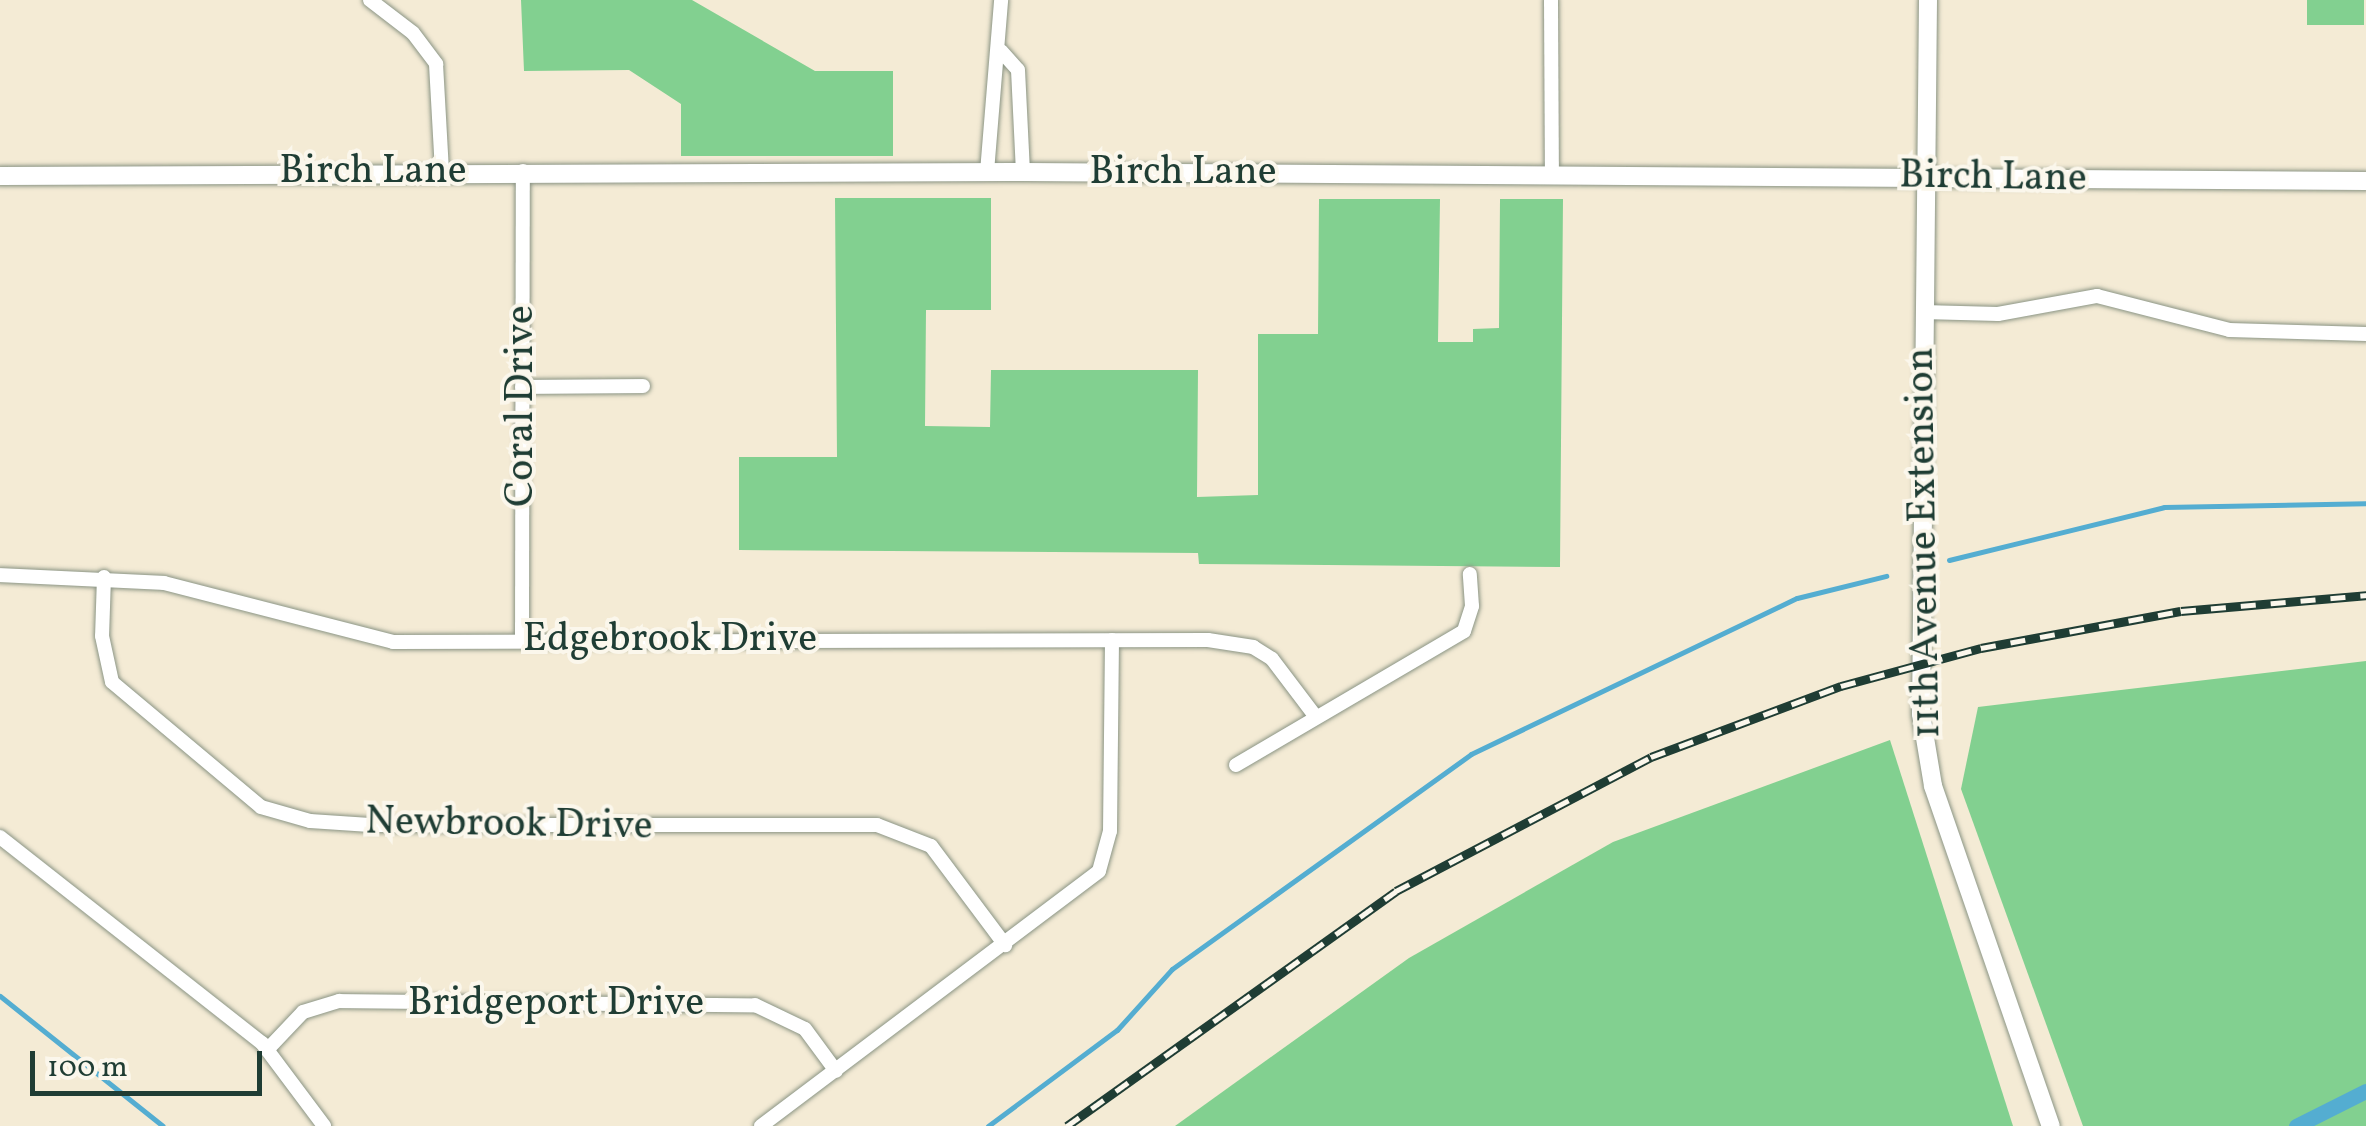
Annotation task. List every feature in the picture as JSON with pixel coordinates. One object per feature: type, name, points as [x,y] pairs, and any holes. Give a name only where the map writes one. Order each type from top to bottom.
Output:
[{"type":"street","points":[[370,0],[413,32],[436,64],[442,171]]},
{"type":"street","points":[[987,172],[991,66],[1001,52],[1001,0]]},
{"type":"street","points":[[1551,0],[1552,174]]},
{"type":"street","name":"11th Avenue Extension","points":[[1928,0],[1919,664],[1926,748],[2051,1126]]},
{"type":"street","points":[[1001,52],[1018,70],[1023,172]]},
{"type":"street","name":"Birch Lane","points":[[0,176],[442,171],[1023,172],[2366,182]]},
{"type":"street","name":"Coral Drive","points":[[522,640],[523,172]]},
{"type":"street","points":[[1923,312],[1998,314],[2098,296],[2230,330],[2366,334]]},
{"type":"street","points":[[522,387],[643,386]]},
{"type":"street","points":[[1236,765],[1464,631],[1472,606],[1470,574]]},
{"type":"street","name":"Edgebrook Drive","points":[[0,575],[104,577],[217,593],[393,642],[1112,640],[1253,647],[1290,678],[1316,716]]},
{"type":"street","name":"Newbrook Drive","points":[[104,577],[102,636],[112,682],[261,807],[310,822],[370,824],[877,824],[931,846],[1005,945]]},
{"type":"street","points":[[761,1126],[1074,895],[1099,871],[1108,851],[1112,640]]},
{"type":"street","points":[[0,837],[267,1050],[324,1126]]},
{"type":"street","name":"Bridgeport Drive","points":[[267,1050],[303,1012],[339,1001],[754,1005],[805,1029],[836,1071]]},
{"type":"green space","points":[[521,0],[692,0],[815,71],[893,71],[893,156],[681,156],[681,104],[629,70],[524,71]]},
{"type":"green space","points":[[2307,0],[2364,0],[2364,25],[2307,25]]},
{"type":"green space","points":[[835,198],[991,198],[991,310],[926,310],[925,426],[990,427],[991,370],[1198,370],[1197,497],[1258,495],[1258,334],[1318,334],[1319,199],[1440,199],[1438,342],[1473,342],[1473,329],[1499,328],[1500,199],[1563,199],[1560,567],[1199,564],[1198,553],[739,550],[739,457],[837,457]]},
{"type":"green space","points":[[2366,661],[2366,1126],[2083,1126],[1961,789],[1978,707]]},
{"type":"green space","points":[[1890,740],[2013,1126],[1175,1126],[1409,958],[1613,842]]},
{"type":"waterway","points":[[1949,560],[2164,507],[2366,503]]},
{"type":"waterway","points":[[988,1126],[1117,1030],[1172,969],[1471,754],[1797,598],[1886,576]]},
{"type":"waterway","points":[[0,996],[163,1126]]},
{"type":"waterway","points":[[2296,1126],[2366,1091]]},
{"type":"railway","points":[[1067,1126],[1396,891],[1651,757],[1841,686],[1981,648],[2181,611],[2366,595]]}]
